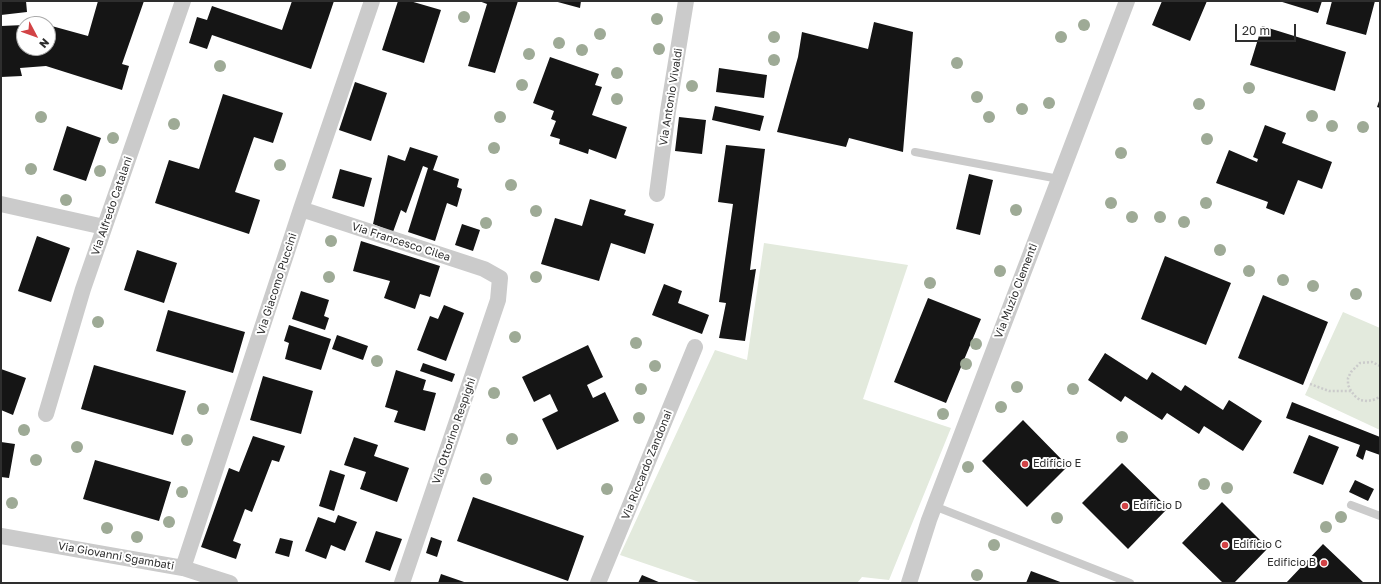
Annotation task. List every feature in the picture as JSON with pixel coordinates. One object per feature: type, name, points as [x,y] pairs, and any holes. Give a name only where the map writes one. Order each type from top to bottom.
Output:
[{"type":"street","name":"Via Alfredo Catalani","points":[[46,414],[83,289],[183,1]]},
{"type":"street","name":"Via Giacomo Puccini","points":[[183,568],[301,209],[372,1]]},
{"type":"street","name":"Via Antonio Vivaldi","points":[[657,194],[668,112],[686,1]]},
{"type":"street","name":"Via Muzio Clementi","points":[[909,583],[934,506],[1127,1]]},
{"type":"street","points":[[1,204],[104,227]]},
{"type":"street","name":"Via Francesco Cilea","points":[[301,209],[484,269],[500,278]]},
{"type":"street","name":"Via Ottorino Respighi","points":[[402,583],[498,300],[500,278]]},
{"type":"street","name":"Via Riccardo Zandonai","points":[[598,583],[695,347]]},
{"type":"street","name":"Via Giovanni Sgambati","points":[[1,536],[183,568],[230,583]]},
{"type":"lane","points":[[915,152],[1060,179]]},
{"type":"lane","points":[[1351,505],[1380,516]]},
{"type":"lane","points":[[934,506],[1130,583]]},
{"type":"path","points":[[1380,366],[1372,362],[1360,363],[1355,367],[1348,378],[1348,384],[1351,391],[1360,400],[1367,401],[1380,397]]},
{"type":"path","points":[[1310,384],[1329,391],[1351,391]]},
{"type":"shaded area","points":[[764,243],[908,265],[863,399],[951,428],[889,580],[862,577],[857,583],[702,583],[620,555],[715,350],[747,360]]},
{"type":"shaded area","points":[[1343,312],[1380,328],[1380,430],[1305,395]]},
{"type":"building","points":[[1,1],[26,1],[27,12],[1,15]]},
{"type":"building","points":[[98,1],[144,1],[122,64],[129,66],[122,90],[46,66],[20,68],[22,76],[1,77],[1,26],[16,25],[16,56],[56,56],[56,27],[88,36]]},
{"type":"building","points":[[292,1],[334,1],[311,69],[212,35],[207,49],[189,43],[197,17],[207,20],[212,6],[282,30]]},
{"type":"building","points":[[398,1],[410,1],[441,10],[424,63],[382,50]]},
{"type":"building","points":[[479,1],[518,1],[495,73],[468,66],[487,4]]},
{"type":"building","points":[[554,1],[581,1],[580,8]]},
{"type":"building","points":[[1162,1],[1207,1],[1190,41],[1152,25]]},
{"type":"building","points":[[1279,1],[1322,1],[1318,13]]},
{"type":"building","points":[[1332,1],[1375,1],[1366,35],[1326,24]]},
{"type":"building","points":[[874,22],[913,32],[903,152],[849,138],[846,147],[777,132],[798,57],[802,32],[868,49]]},
{"type":"building","points":[[1262,26],[1346,52],[1335,91],[1250,65]]},
{"type":"building","points":[[550,57],[599,74],[595,85],[602,87],[592,115],[627,127],[616,159],[589,149],[588,154],[559,144],[560,139],[550,136],[556,121],[551,119],[554,111],[533,103]]},
{"type":"building","points":[[719,68],[767,75],[764,98],[716,92]]},
{"type":"building","points":[[355,82],[387,93],[371,141],[339,130]]},
{"type":"building","points":[[223,94],[283,113],[273,143],[254,137],[235,192],[260,200],[249,234],[155,203],[169,160],[199,169]]},
{"type":"building","points":[[1380,98],[1380,108],[1377,107]]},
{"type":"building","points":[[715,106],[764,116],[760,131],[712,120]]},
{"type":"building","points":[[679,117],[706,120],[702,154],[675,151]]},
{"type":"building","points":[[1265,125],[1286,133],[1282,143],[1332,162],[1322,189],[1298,180],[1284,215],[1266,208],[1268,202],[1216,183],[1229,150],[1257,162],[1258,159],[1253,157]]},
{"type":"building","points":[[67,126],[101,138],[86,181],[53,170]]},
{"type":"building","points":[[726,145],[765,149],[750,270],[756,269],[745,341],[719,338],[726,303],[719,302],[733,204],[718,202]]},
{"type":"building","points":[[410,147],[438,156],[433,170],[459,179],[457,187],[462,189],[457,207],[447,203],[435,241],[408,232],[428,168],[423,166],[406,213],[401,210],[393,232],[373,224],[388,155],[405,161]]},
{"type":"building","points":[[340,169],[372,178],[364,207],[332,198]]},
{"type":"building","points":[[969,174],[993,180],[980,235],[956,229]]},
{"type":"building","points":[[590,199],[626,210],[624,215],[654,224],[645,254],[611,243],[599,281],[541,264],[555,218],[582,226]]},
{"type":"building","points":[[462,224],[480,230],[473,251],[455,245]]},
{"type":"building","points":[[37,236],[70,248],[51,302],[18,291]]},
{"type":"building","points":[[361,241],[440,266],[430,297],[420,294],[415,309],[384,298],[390,281],[353,271]]},
{"type":"building","points":[[137,250],[177,263],[164,303],[124,290]]},
{"type":"building","points":[[1165,256],[1231,283],[1206,345],[1141,319]]},
{"type":"building","points":[[664,284],[682,291],[678,303],[709,315],[702,334],[652,315]]},
{"type":"building","points":[[301,291],[329,300],[324,316],[329,318],[325,330],[292,319]]},
{"type":"building","points":[[1263,295],[1328,322],[1303,385],[1238,358]]},
{"type":"building","points":[[928,298],[981,319],[946,403],[894,382]]},
{"type":"building","points":[[444,305],[464,313],[446,361],[417,350],[430,316],[438,319]]},
{"type":"building","points":[[168,310],[245,332],[233,373],[156,351]]},
{"type":"building","points":[[289,325],[331,339],[321,370],[285,359],[289,343],[284,341]]},
{"type":"building","points":[[337,335],[368,346],[363,360],[332,349]]},
{"type":"building","points":[[588,345],[603,377],[587,385],[593,398],[605,392],[619,421],[557,450],[542,419],[558,411],[550,394],[534,402],[522,377]]},
{"type":"building","points":[[1105,353],[1147,380],[1152,372],[1181,391],[1185,385],[1223,410],[1229,400],[1262,421],[1243,451],[1204,426],[1199,434],[1167,413],[1162,420],[1125,396],[1121,402],[1088,380]]},
{"type":"building","points":[[423,363],[455,374],[452,382],[420,371]]},
{"type":"building","points":[[94,365],[186,391],[173,435],[81,409]]},
{"type":"building","points":[[1,369],[26,378],[13,415],[1,410]]},
{"type":"building","points":[[396,370],[426,380],[423,390],[436,393],[425,431],[394,422],[398,411],[385,407]]},
{"type":"building","points":[[263,376],[313,391],[301,434],[250,420]]},
{"type":"building","points":[[1292,402],[1380,437],[1380,455],[1366,450],[1363,460],[1356,456],[1360,445],[1286,418]]},
{"type":"building","name":"Edificio E","points":[[1023,420],[1068,466],[1027,507],[982,461]]},
{"type":"building","points":[[1309,435],[1339,447],[1323,485],[1293,473]]},
{"type":"building","points":[[253,436],[285,446],[279,462],[272,460],[252,512],[245,509],[233,541],[241,544],[236,559],[201,547],[229,468],[239,472]]},
{"type":"building","points":[[354,437],[378,445],[374,456],[409,468],[397,502],[360,489],[366,472],[344,465]]},
{"type":"building","points":[[1,442],[15,444],[9,478],[1,477]]},
{"type":"building","points":[[95,460],[171,482],[159,521],[83,499]]},
{"type":"building","name":"Edificio D","points":[[1122,463],[1168,508],[1128,549],[1082,503]]},
{"type":"building","points":[[330,470],[345,475],[334,511],[319,506]]},
{"type":"building","points":[[1355,480],[1374,489],[1368,501],[1349,492]]},
{"type":"building","points":[[473,497],[584,536],[568,581],[457,541]]},
{"type":"building","name":"Edificio C","points":[[1222,502],[1268,548],[1234,583],[1223,583],[1182,543]]},
{"type":"building","points":[[338,515],[357,522],[345,551],[331,545],[326,559],[305,551],[318,517],[335,523]]},
{"type":"building","points":[[376,531],[402,539],[390,571],[365,562]]},
{"type":"building","points":[[431,537],[442,541],[437,557],[426,553]]},
{"type":"building","points":[[280,538],[293,541],[289,557],[275,553]]},
{"type":"building","name":"Edificio B","points":[[1323,544],[1364,583],[1286,583]]},
{"type":"building","points":[[1031,571],[1063,583],[1026,583]]},
{"type":"building","points":[[441,574],[467,583],[438,583]]},
{"type":"building","points":[[642,575],[661,583],[638,583]]},
{"type":"place","name":"Edificio E","points":[[1025,464]]},
{"type":"place","name":"Edificio D","points":[[1125,506]]},
{"type":"place","name":"Edificio C","points":[[1225,545]]},
{"type":"place","name":"Edificio B","points":[[1324,563]]}]
